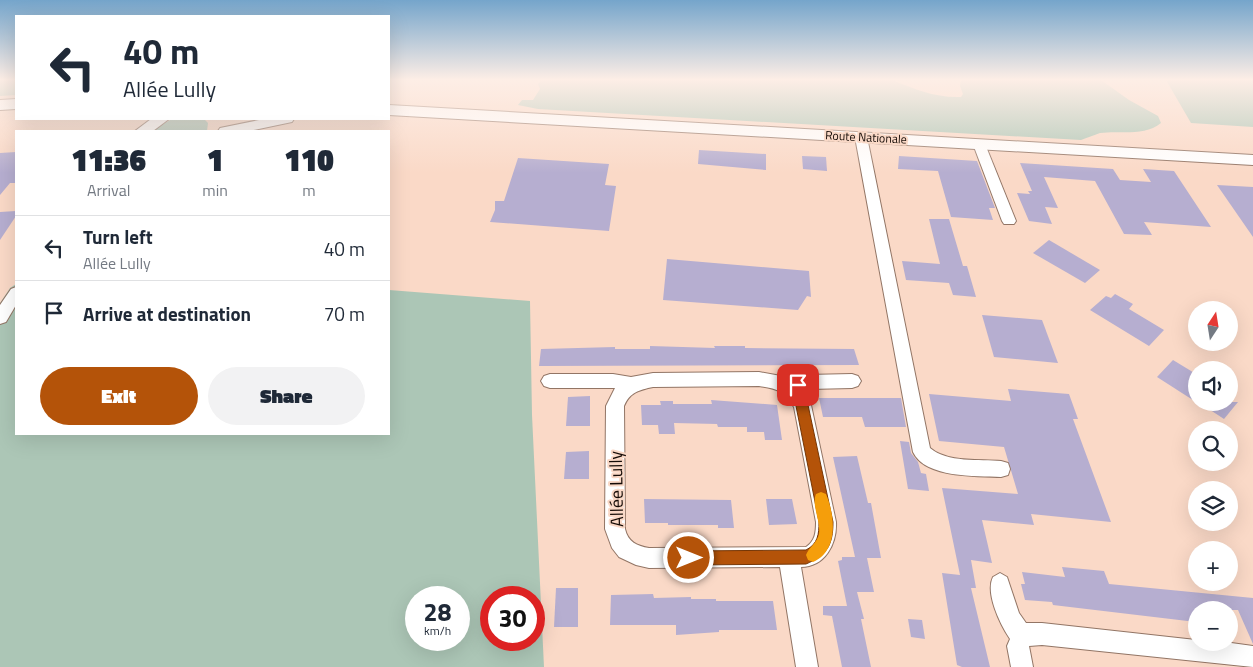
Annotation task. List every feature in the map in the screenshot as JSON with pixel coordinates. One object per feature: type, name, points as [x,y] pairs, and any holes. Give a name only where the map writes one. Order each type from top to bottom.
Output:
[{"type":"main road","name":"Route Nationale","points":[[409,111],[1253,160]]},
{"type":"main road","points":[[138,127],[158,120]]},
{"type":"main road","points":[[231,130],[281,120]]},
{"type":"street","points":[[861,137],[922,452],[929,459],[939,463],[1001,469]]},
{"type":"street","points":[[979,144],[1009,221]]},
{"type":"street","points":[[0,318],[15,295]]},
{"type":"street","points":[[550,381],[631,384],[643,380],[767,380],[780,383],[792,390],[807,382],[852,382]]},
{"type":"street","name":"Allée Lully","points":[[631,384],[620,395],[615,411],[615,529],[619,544],[625,550],[639,557],[649,558],[789,558],[806,557],[816,553],[823,542],[826,530],[802,405],[792,390]]},
{"type":"street","points":[[789,558],[807,667]]},
{"type":"street","points":[[1000,584],[1009,618],[1022,637]]},
{"type":"street","points":[[1022,667],[1018,646],[1022,637],[1026,634],[1042,634],[1253,657]]},
{"type":"green space","points":[[575,111],[1149,111],[1158,116],[1161,123],[1139,132],[1107,132],[1081,140]]},
{"type":"green space","points":[[1184,111],[1253,111],[1253,127],[1191,123]]},
{"type":"green space","points":[[170,120],[205,120],[208,123],[207,130],[153,130]]},
{"type":"green space","points":[[15,285],[15,435],[390,435],[390,290],[530,301],[532,415],[540,586],[480,586],[480,651],[543,651],[544,667],[0,667],[0,303],[10,288]]},
{"type":"building","points":[[699,150],[766,154],[766,170],[698,164]]},
{"type":"building","points":[[15,152],[15,183],[10,183],[0,195],[0,153]]},
{"type":"building","points":[[802,156],[826,157],[827,171],[803,169]]},
{"type":"building","points":[[899,156],[977,161],[995,208],[989,208],[993,220],[951,217],[938,171],[898,169]]},
{"type":"building","points":[[518,158],[609,164],[605,185],[616,186],[609,231],[490,222],[495,210],[495,201],[504,201]]},
{"type":"building","points":[[1020,163],[1113,169],[1120,180],[1151,182],[1143,169],[1174,171],[1211,227],[1144,222],[1152,235],[1124,234],[1095,181],[1044,177],[1058,208],[1045,207],[1052,224],[1029,221],[1017,193],[1030,194],[1028,191],[1032,191]]},
{"type":"building","points":[[1217,185],[1253,187],[1253,237]]},
{"type":"building","points":[[15,211],[15,218],[0,240],[0,212]]},
{"type":"building","points":[[929,219],[949,219],[963,266],[967,266],[976,297],[953,295],[949,283],[906,280],[902,261],[940,264]]},
{"type":"building","points":[[1049,240],[1100,270],[1085,283],[1033,253]]},
{"type":"building","points":[[667,259],[809,271],[811,297],[807,296],[798,310],[663,300]]},
{"type":"building","points":[[1115,294],[1133,304],[1129,309],[1164,330],[1149,346],[1090,310],[1106,296],[1111,298]]},
{"type":"building","points":[[982,315],[1042,320],[1058,363],[994,357]]},
{"type":"building","points":[[650,346],[854,349],[859,365],[539,366],[541,349],[615,347],[615,349],[650,349]]},
{"type":"building","points":[[1173,360],[1188,369],[1188,397],[1157,377]]},
{"type":"building","points":[[1008,389],[1069,394],[1078,419],[1073,419],[1111,522],[1031,514],[1034,525],[982,520],[992,563],[971,560],[976,588],[971,588],[990,667],[962,667],[957,665],[942,573],[960,575],[942,488],[1018,494],[1004,447],[939,441],[929,394],[1011,401]]},
{"type":"building","points":[[590,396],[590,426],[566,426],[568,397]]},
{"type":"building","points":[[819,398],[901,398],[906,427],[865,427],[862,417],[823,417]]},
{"type":"building","points":[[711,400],[777,405],[782,440],[765,440],[764,432],[747,432],[747,427],[718,427],[717,424],[674,423],[675,434],[659,434],[658,425],[642,425],[641,405],[661,405],[660,401],[673,401],[673,404],[712,404]]},
{"type":"building","points":[[1212,411],[1231,411],[1224,419]]},
{"type":"building","points":[[900,441],[909,442],[911,453],[918,462],[921,473],[926,474],[929,491],[908,489]]},
{"type":"building","points":[[589,451],[589,479],[564,479],[566,452]]},
{"type":"building","points":[[857,456],[868,503],[871,503],[881,558],[867,558],[874,592],[857,592],[864,619],[861,619],[871,667],[842,667],[832,616],[823,615],[823,606],[847,606],[838,561],[842,560],[842,557],[855,557],[833,457]]},
{"type":"building","points":[[644,499],[731,500],[734,528],[718,528],[718,525],[645,523]]},
{"type":"building","points":[[766,499],[792,499],[797,524],[769,525]]},
{"type":"building","points":[[1062,567],[1104,571],[1109,584],[1253,598],[1253,644],[1238,610],[1238,601],[1188,601],[1188,621],[1025,600],[1021,584],[1025,584],[1022,572],[1065,577]]},
{"type":"building","points":[[556,588],[578,588],[578,627],[554,627]]},
{"type":"building","points":[[653,594],[654,598],[691,597],[691,599],[716,599],[716,601],[773,601],[777,630],[719,630],[719,632],[676,635],[676,625],[610,625],[611,595]]},
{"type":"building","points":[[908,619],[922,620],[925,639],[911,637]]},
{"type":"slow traffic","points":[[813,555],[821,547],[826,536],[826,522],[821,498]]},
{"type":"route","points":[[689,558],[806,557],[816,553],[821,547],[826,536],[826,522],[802,405],[792,390],[798,385]]}]
